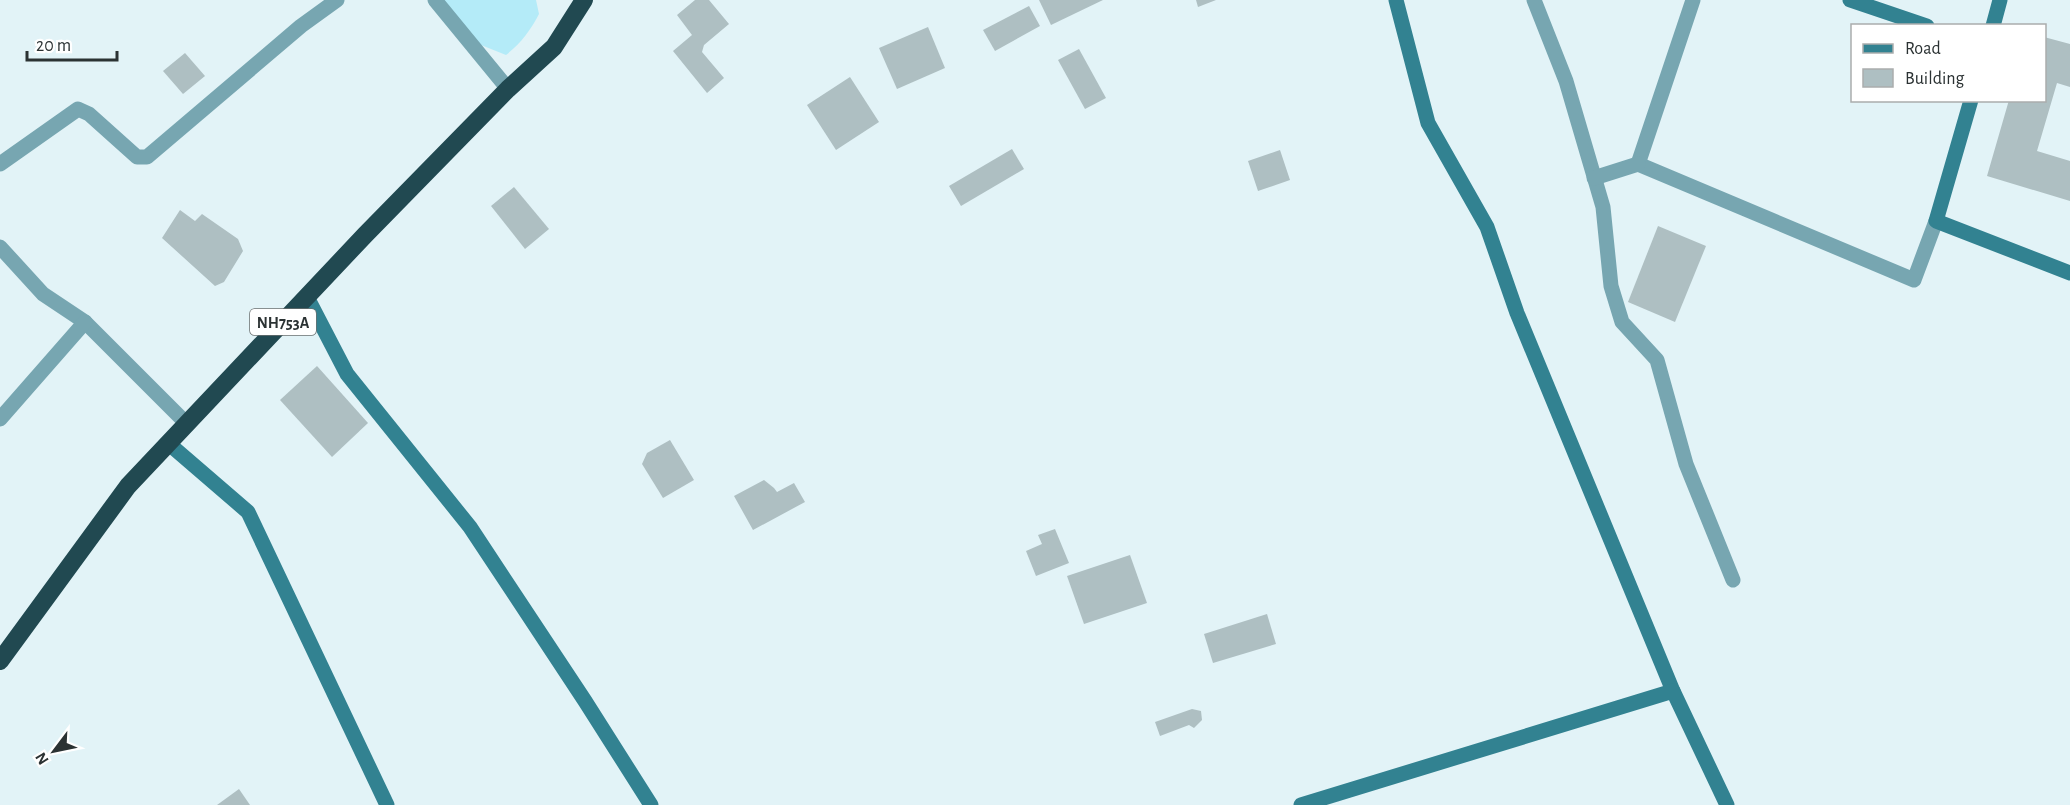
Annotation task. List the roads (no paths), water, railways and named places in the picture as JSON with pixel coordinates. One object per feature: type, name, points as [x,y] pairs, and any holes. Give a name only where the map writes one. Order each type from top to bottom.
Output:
[{"type":"highway","name":"NH753A","points":[[0,661],[128,486],[365,235],[508,89],[554,47],[584,0]]},
{"type":"street","points":[[0,164],[78,109],[89,114],[137,157],[147,157],[301,26],[337,0]]},
{"type":"street","points":[[435,0],[508,89]]},
{"type":"street","points":[[1396,0],[1428,123],[1487,227],[1517,312],[1673,691],[1727,805]]},
{"type":"street","points":[[1534,0],[1566,81],[1603,207],[1611,286],[1622,322],[1657,360],[1686,465],[1732,580]]},
{"type":"street","points":[[1638,164],[1693,0]]},
{"type":"street","points":[[1851,0],[1921,24]]},
{"type":"street","points":[[1994,24],[2000,0]]},
{"type":"street","points":[[1594,178],[1638,164],[1914,280],[1936,221],[1970,102]]},
{"type":"street","points":[[1936,221],[2070,273]]},
{"type":"street","points":[[0,247],[43,294],[85,322],[187,423]]},
{"type":"street","points":[[307,297],[347,375],[470,527],[651,805]]},
{"type":"street","points":[[0,419],[85,322]]},
{"type":"street","points":[[168,443],[248,512],[387,805]]},
{"type":"street","points":[[1301,805],[1673,691]]}]
